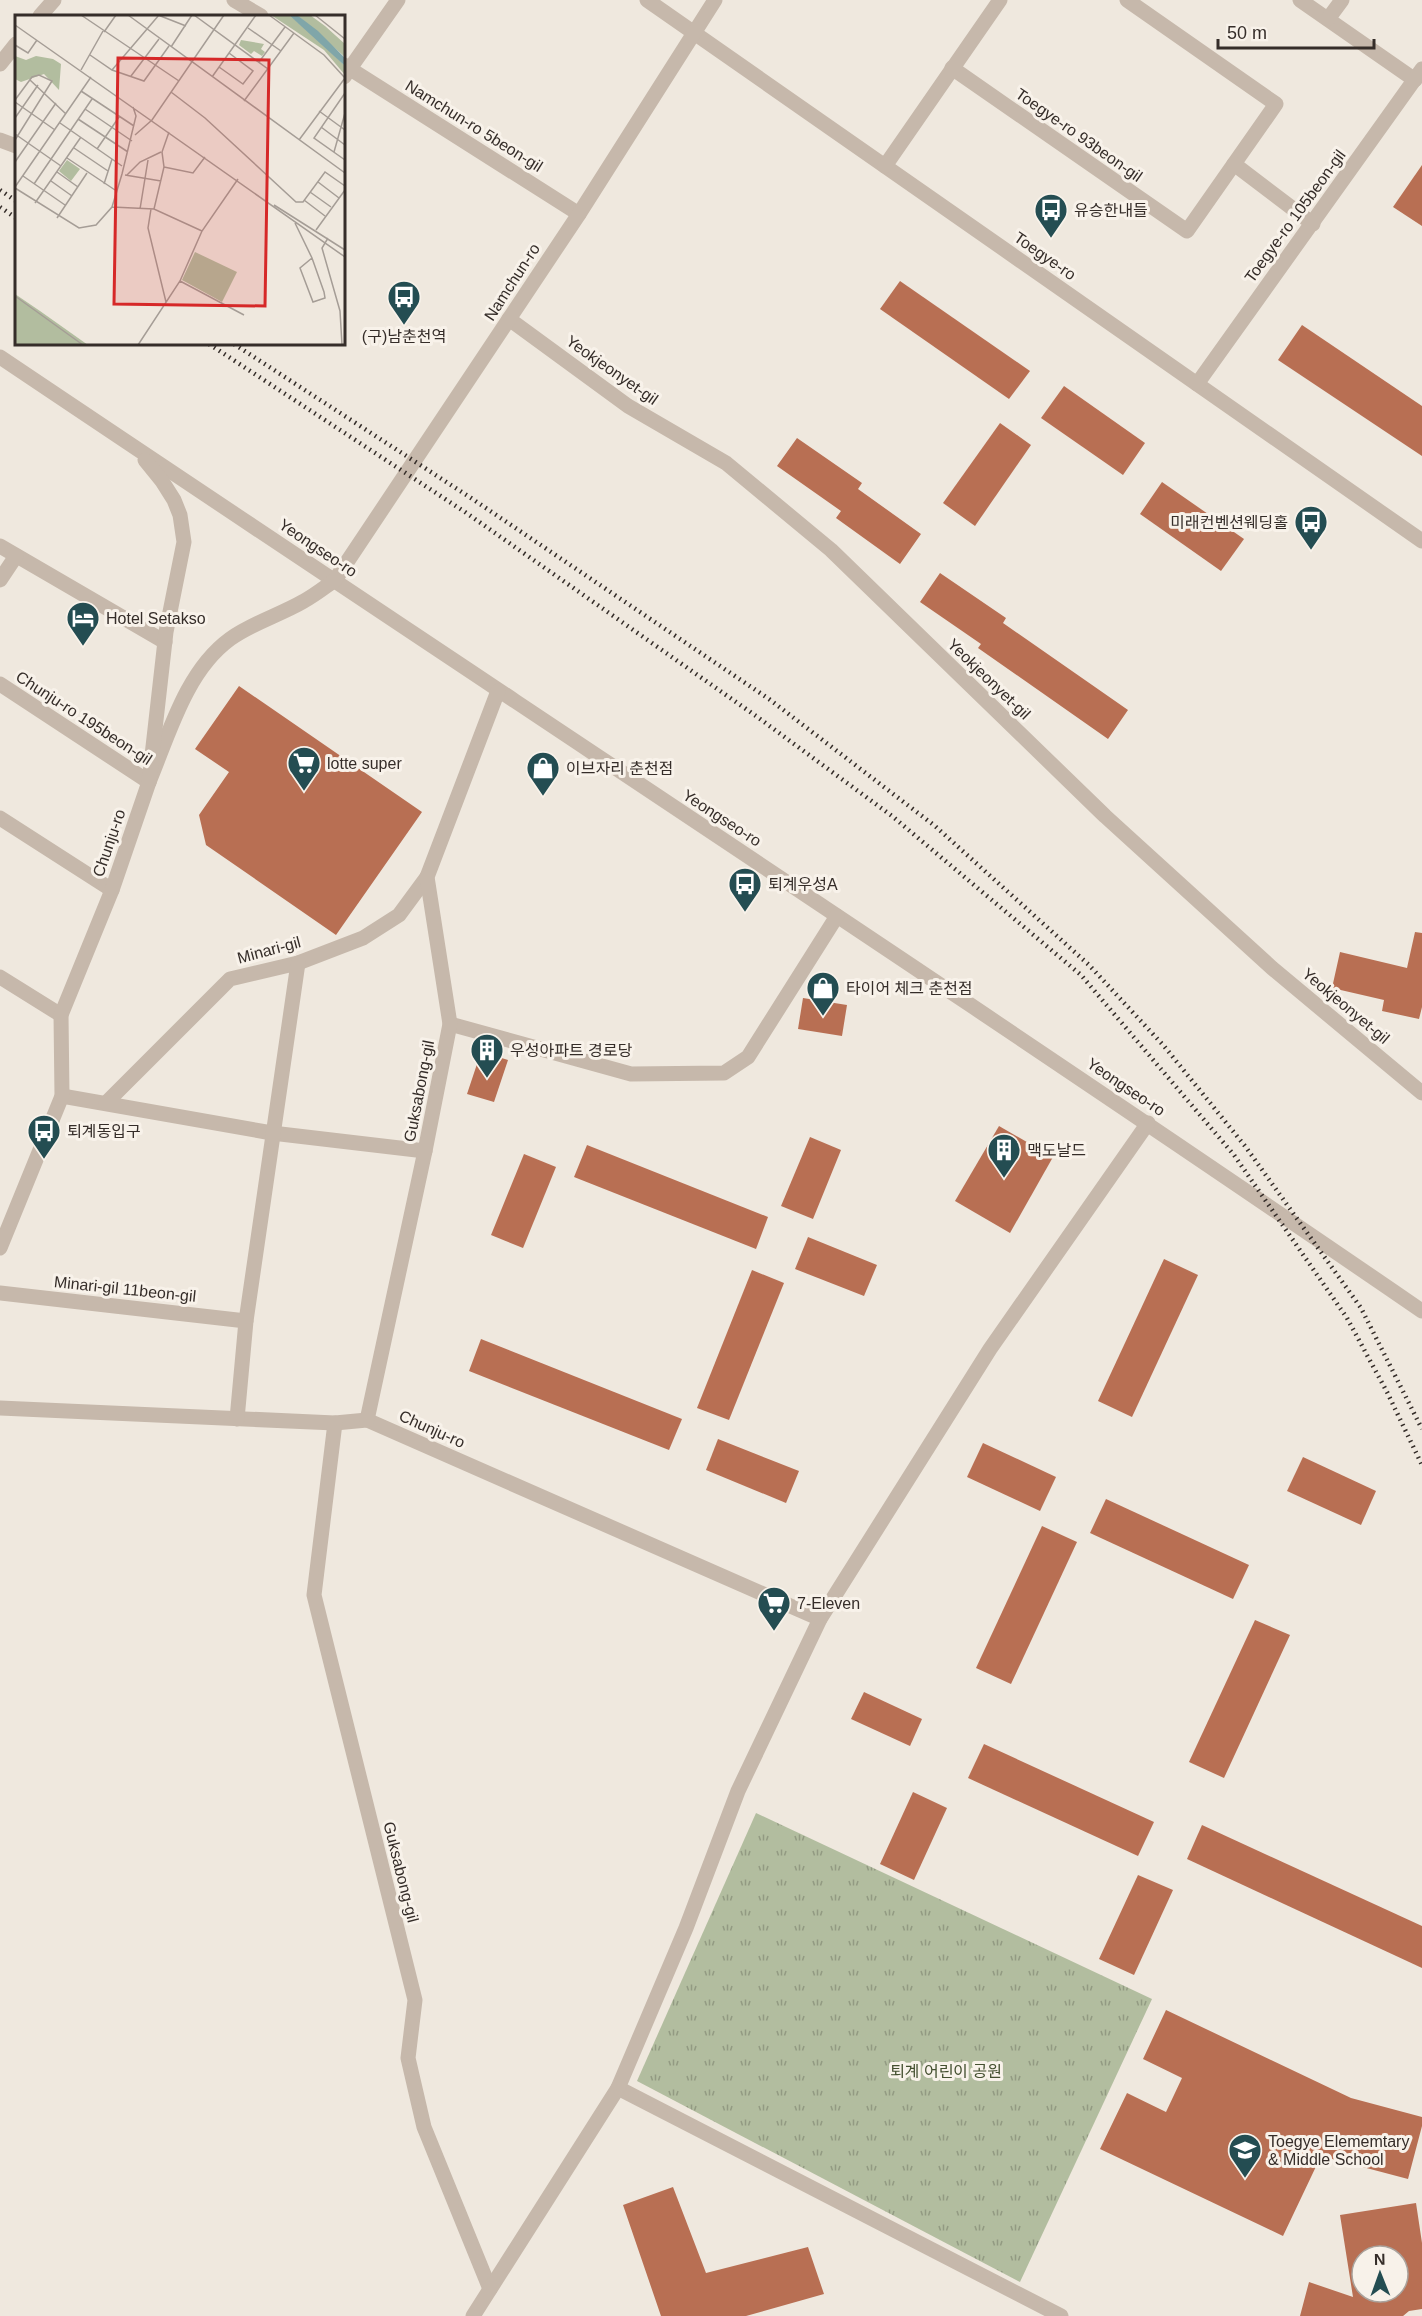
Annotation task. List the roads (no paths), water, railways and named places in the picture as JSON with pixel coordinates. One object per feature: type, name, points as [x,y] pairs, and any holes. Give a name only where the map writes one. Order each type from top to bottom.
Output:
[{"type":"street","points":[[41,15],[54,0]]},
{"type":"street","name":"Namchun-ro 5beon-gil","points":[[398,0],[345,70],[579,214]]},
{"type":"street","name":"Toegye-ro","points":[[647,0],[1422,541]]},
{"type":"street","name":"Namchun-ro","points":[[334,580],[579,214],[716,0]]},
{"type":"street","points":[[885,166],[1000,0]]},
{"type":"street","points":[[1127,0],[1276,104],[1234,164],[1313,224]]},
{"type":"street","points":[[1300,0],[1418,74]]},
{"type":"street","points":[[1328,19],[1342,0]]},
{"type":"street","points":[[244,6],[259,15]]},
{"type":"street","points":[[0,64],[15,45]]},
{"type":"street","name":"Toegye-ro 93beon-gil","points":[[952,68],[1186,231],[1234,164]]},
{"type":"street","name":"Toegye-ro 105beon-gil","points":[[1197,384],[1418,74]]},
{"type":"street","points":[[0,140],[15,146]]},
{"type":"street","name":"Yeokjeonyet-gil","points":[[509,319],[628,406],[726,463],[831,550],[1105,816],[1272,968],[1422,1093]]},
{"type":"street","name":"Yeongseo-ro","points":[[0,357],[1148,1124],[1422,1311]]},
{"type":"street","name":"Chunju-ro","points":[[0,1248],[63,1096],[61,1015],[112,890],[149,782],[165,642],[183,542],[182,527],[174,500],[134,446]]},
{"type":"street","points":[[0,546],[165,642]]},
{"type":"street","points":[[0,580],[16,556]]},
{"type":"street","points":[[149,782],[196,676],[211,656],[230,639],[304,601],[334,580]]},
{"type":"street","name":"Chunju-ro 195beon-gil","points":[[0,684],[149,782]]},
{"type":"street","name":"Minari-gil","points":[[106,1103],[230,979],[298,963],[363,938],[399,915],[427,877],[498,691]]},
{"type":"street","points":[[0,818],[112,890]]},
{"type":"street","name":"Minari-gil","points":[[427,877],[450,1024]]},
{"type":"street","name":"Guksabong-gil","points":[[367,1419],[450,1024],[631,1074],[724,1073],[748,1057],[837,916]]},
{"type":"street","points":[[237,1419],[246,1321],[298,963]]},
{"type":"street","points":[[0,977],[61,1015]]},
{"type":"street","points":[[63,1096],[272,1132],[425,1151]]},
{"type":"street","points":[[474,2316],[618,2088],[686,1928],[738,1791],[820,1619],[990,1349],[1148,1124]]},
{"type":"street","name":"Minari-gil 11beon-gil","points":[[0,1293],[246,1321]]},
{"type":"street","points":[[0,1408],[335,1423],[367,1419]]},
{"type":"street","name":"Chunju-ro","points":[[367,1419],[820,1619]]},
{"type":"street","name":"Guksabong-gil","points":[[335,1423],[314,1595],[415,2000],[408,2058],[424,2127],[490,2289]]},
{"type":"street","points":[[618,2088],[1061,2316]]},
{"type":"railway","points":[[0,190],[15,200]]},
{"type":"railway","points":[[0,207],[15,217]]},
{"type":"railway","points":[[211,345],[465,512],[756,716],[892,816],[1081,975],[1234,1155],[1347,1318],[1387,1392],[1422,1465]]},
{"type":"railway","points":[[236,345],[471,498],[769,699],[935,826],[1089,965],[1164,1046],[1245,1146],[1361,1308],[1422,1429]]},
{"type":"place","name":"유승한내들","points":[[1051,239]]},
{"type":"place","name":"(구)남춘천역","points":[[404,326]]},
{"type":"place","name":"미래컨벤션웨딩홀","points":[[1311,551]]},
{"type":"place","name":"Hotel Setakso","points":[[83,647]]},
{"type":"place","name":"lotte super","points":[[304,792]]},
{"type":"place","name":"이브자리 춘천점","points":[[543,797]]},
{"type":"place","name":"퇴계우성A","points":[[745,913]]},
{"type":"place","name":"타이어 체크 춘천점","points":[[823,1017]]},
{"type":"place","name":"우성아파트 경로당","points":[[487,1079]]},
{"type":"place","name":"퇴계동입구","points":[[44,1160]]},
{"type":"place","name":"맥도날드","points":[[1004,1179]]},
{"type":"place","name":"7-Eleven","points":[[774,1632]]},
{"type":"place","name":"Toegye Elememtary & Middle School","points":[[1245,2179]]},
{"type":"park label","name":"퇴계 어린이 공원","points":[[946,2071]]}]
